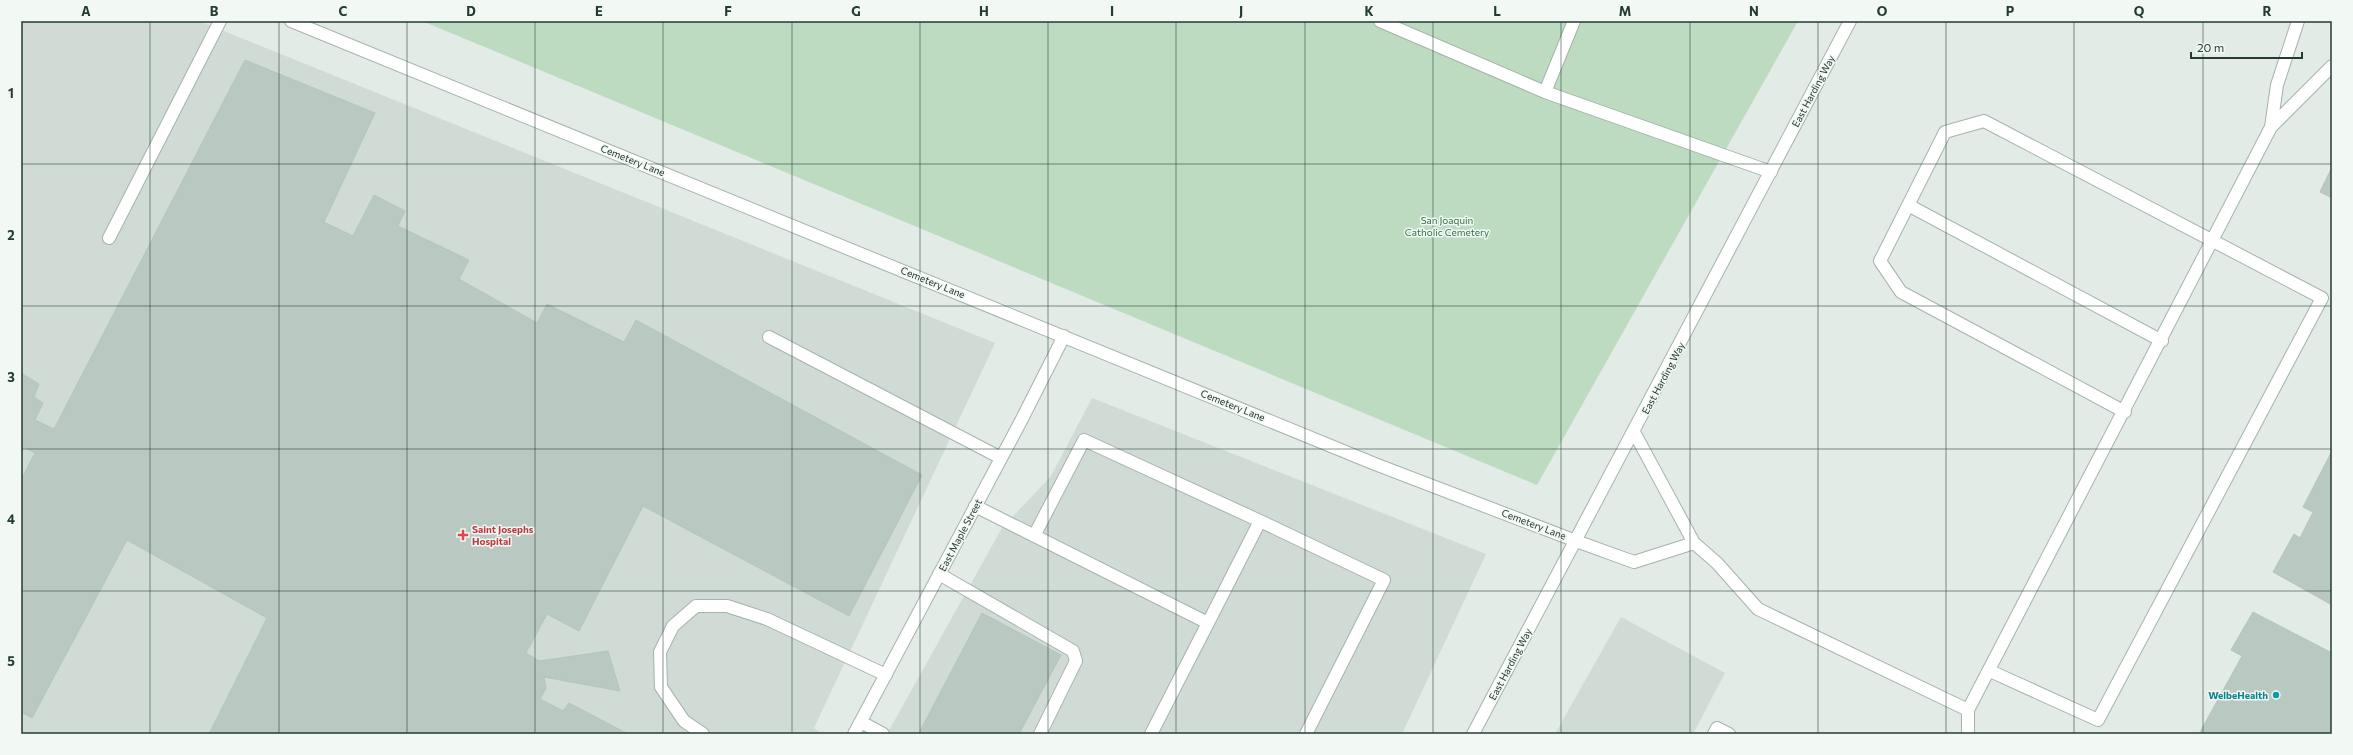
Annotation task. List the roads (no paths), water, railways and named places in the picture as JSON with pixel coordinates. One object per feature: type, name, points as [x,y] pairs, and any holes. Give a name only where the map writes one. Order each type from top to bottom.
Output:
[{"type":"street","points":[[109,238],[220,21]]},
{"type":"street","name":"Cemetery Lane","points":[[291,21],[1375,464],[1576,541],[1634,562],[1694,543]]},
{"type":"street","points":[[1380,21],[1545,92],[1771,172]]},
{"type":"street","points":[[1545,92],[1574,21]]},
{"type":"street","name":"East Harding Way","points":[[1474,734],[1850,21]]},
{"type":"street","points":[[2271,127],[2276,85],[2298,21]]},
{"type":"street","points":[[1968,734],[1968,710],[1990,671],[2162,341],[2271,127],[2332,66]]},
{"type":"street","points":[[1990,671],[2098,720],[2327,301],[2214,240],[1984,121],[1945,132],[1880,261],[1901,292],[2125,412]]},
{"type":"street","points":[[1908,205],[2162,341]]},
{"type":"street","name":"East Maple Street","points":[[854,734],[1002,458],[1064,336]]},
{"type":"street","points":[[769,337],[1002,458]]},
{"type":"street","points":[[1634,432],[1694,543],[1717,562],[1758,609],[1968,710]]},
{"type":"street","points":[[1034,536],[1084,440],[1384,580],[1306,734]]},
{"type":"street","points":[[975,506],[1208,623]]},
{"type":"street","points":[[1151,734],[1260,521]]},
{"type":"street","points":[[939,574],[1073,651],[1076,661],[1040,734]]},
{"type":"street","points":[[703,734],[684,721],[662,687],[660,652],[673,626],[696,606],[727,606],[767,619],[886,675]]},
{"type":"street","points":[[861,722],[883,734]]},
{"type":"street","points":[[1716,731],[1729,734]]},
{"type":"place","name":"Saint Josephs Hospital","points":[[463,535]]},
{"type":"place","name":"WelbeHealth","points":[[2276,695]]},
{"type":"park label","name":"San Joaquin Catholic Cemetery","points":[[1447,226]]}]
